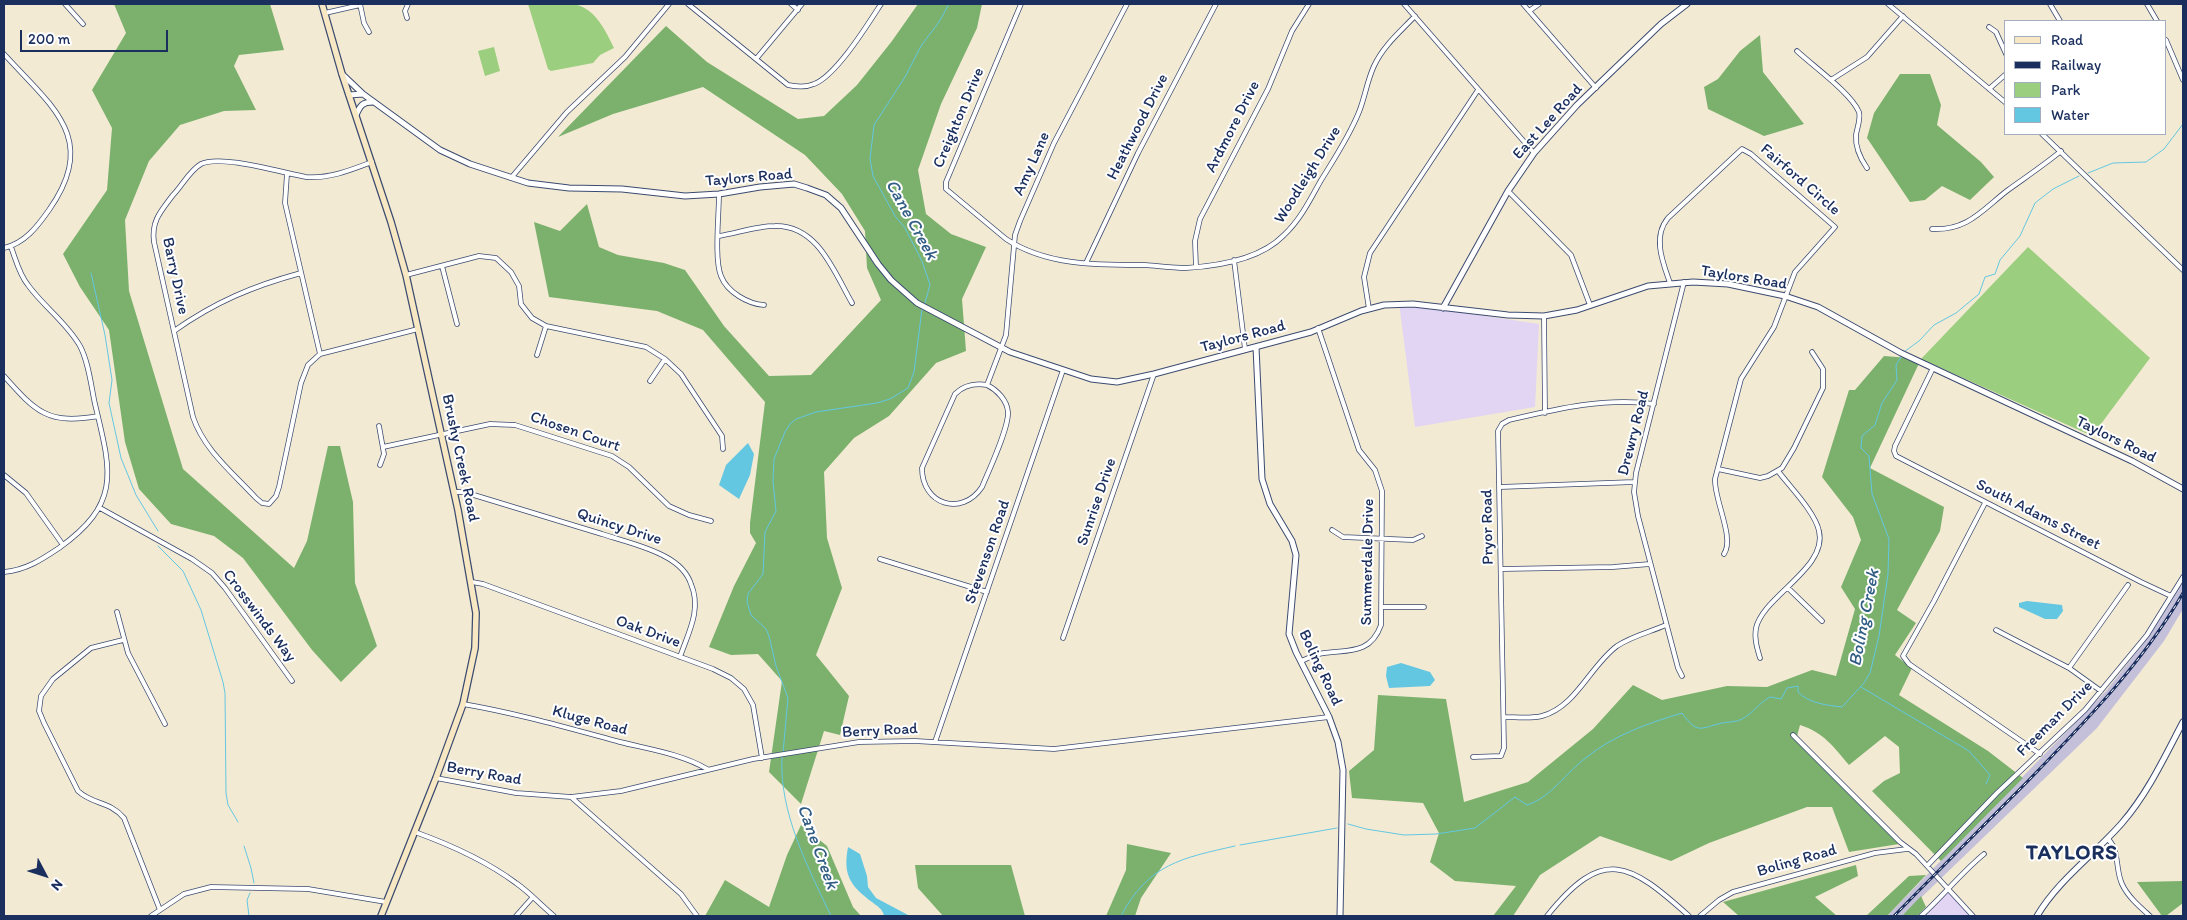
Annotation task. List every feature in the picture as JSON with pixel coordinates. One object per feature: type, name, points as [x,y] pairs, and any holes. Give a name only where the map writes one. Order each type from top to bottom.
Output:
[{"type":"main road","name":"Brushy Creek Road","points":[[322,4],[342,74],[372,162],[406,276],[454,492],[472,582],[476,613],[476,637],[471,674],[463,704],[436,778],[381,916]]},
{"type":"street","points":[[65,4],[83,24]]},
{"type":"street","points":[[325,14],[360,4],[364,23],[369,32]]},
{"type":"street","points":[[407,18],[405,11],[408,4]]},
{"type":"street","points":[[511,178],[567,112],[625,57],[669,4]]},
{"type":"street","points":[[688,4],[788,85],[801,88],[816,84],[834,69],[882,4]]},
{"type":"street","points":[[791,4],[798,10]]},
{"type":"street","points":[[756,58],[802,4]]},
{"type":"street","name":"Creighton Drive","points":[[1014,245],[948,192],[946,184],[1021,4]]},
{"type":"street","name":"Amy Lane","points":[[987,385],[1006,335],[1014,245],[1020,221],[1054,143],[1127,4]]},
{"type":"street","name":"Heathwood Drive","points":[[1086,263],[1138,153],[1216,4]]},
{"type":"street","name":"Ardmore Drive","points":[[1196,267],[1195,241],[1200,219],[1268,89],[1292,31],[1309,4]]},
{"type":"street","points":[[1404,4],[1534,153]]},
{"type":"street","points":[[1523,4],[1596,88]]},
{"type":"street","points":[[1529,11],[1539,4]]},
{"type":"street","name":"East Lee Road","points":[[1443,308],[1508,191],[1534,153],[1561,122],[1661,24],[1687,4]]},
{"type":"street","points":[[1888,4],[2004,101]]},
{"type":"street","points":[[2050,4],[2059,20]]},
{"type":"street","points":[[2147,4],[2156,20]]},
{"type":"street","name":"Woodleigh Drive","points":[[1014,245],[1049,258],[1086,263],[1196,267],[1234,260],[1269,247],[1283,236],[1295,222],[1350,132],[1359,112],[1377,59],[1414,16]]},
{"type":"street","points":[[1831,80],[1867,56],[1903,16]]},
{"type":"street","points":[[1989,27],[1996,32],[2004,50]]},
{"type":"street","points":[[2167,43],[2183,80]]},
{"type":"street","points":[[1797,51],[1831,80],[1858,111],[1860,116],[1856,137],[1859,155],[1867,168]]},
{"type":"street","points":[[4,54],[59,117],[68,133],[71,151],[70,172],[58,198],[32,232],[11,246],[4,248]]},
{"type":"street","points":[[2177,68],[2183,66]]},
{"type":"street","name":"Taylors Road","points":[[342,74],[363,94],[440,150],[470,164],[511,178],[548,187],[622,189],[684,196],[719,194],[760,187],[794,184],[826,196],[848,218],[887,275],[917,303],[1019,356],[1091,379],[1108,382],[1154,374],[1256,347],[1318,328],[1369,309],[1400,303],[1508,315],[1544,316],[1566,314],[1635,289],[1684,282],[1728,284],[1785,296],[1818,307],[1901,353],[2132,461],[2183,490]]},
{"type":"street","points":[[1989,89],[2004,76]]},
{"type":"street","points":[[1369,309],[1364,276],[1370,253],[1478,90]]},
{"type":"street","points":[[349,95],[363,94]]},
{"type":"street","points":[[356,115],[360,105],[366,102],[374,102]]},
{"type":"street","points":[[2043,135],[2183,270]]},
{"type":"street","name":"Fairford Circle","points":[[1670,283],[1660,250],[1662,226],[1668,218],[1742,149],[1751,154],[1835,227],[1795,272],[1785,296]]},
{"type":"street","points":[[1932,229],[1952,228],[1976,218],[1999,197],[2040,169],[2061,151]]},
{"type":"street","name":"Barry Drive","points":[[320,354],[310,362],[303,374],[278,490],[270,504],[262,503],[204,442],[193,417],[154,242],[154,226],[158,214],[195,169],[204,163],[226,161],[312,178],[326,177],[372,162]]},
{"type":"street","points":[[287,174],[285,203],[320,354],[418,329]]},
{"type":"street","points":[[1508,191],[1571,255],[1590,305]]},
{"type":"street","points":[[719,194],[718,263],[721,276],[728,288],[753,304],[764,305]]},
{"type":"street","points":[[719,236],[774,226],[788,227],[801,232],[813,239],[822,250],[852,303]]},
{"type":"street","points":[[4,572],[31,565],[83,529],[100,508],[106,492],[108,468],[98,416],[81,348],[27,284],[11,246]]},
{"type":"street","points":[[406,276],[479,256],[496,258],[511,272],[519,286],[521,304],[532,318],[546,326],[646,347],[665,358],[682,374],[722,436],[723,449]]},
{"type":"street","points":[[1234,260],[1245,349]]},
{"type":"street","points":[[442,266],[457,324]]},
{"type":"street","points":[[174,331],[204,311],[247,289],[301,273]]},
{"type":"street","name":"Drewry Road","points":[[1682,676],[1666,625],[1638,516],[1634,482],[1684,282]]},
{"type":"street","points":[[1724,554],[1728,542],[1715,489],[1718,469],[1741,379],[1774,327],[1785,296]]},
{"type":"street","points":[[1544,316],[1545,413]]},
{"type":"street","points":[[537,355],[546,326]]},
{"type":"street","name":"Summerdale Drive","points":[[1301,661],[1317,654],[1356,650],[1369,644],[1377,635],[1381,625],[1382,607],[1382,491],[1375,470],[1359,450],[1318,328]]},
{"type":"street","name":"Boling Road","points":[[1256,347],[1261,470],[1270,504],[1294,547],[1296,568],[1288,629],[1290,640],[1329,717],[1340,749],[1344,777],[1340,916]]},
{"type":"street","points":[[1718,469],[1756,478],[1768,476],[1778,471],[1794,448],[1823,388],[1823,369],[1812,352]]},
{"type":"street","points":[[650,381],[665,358]]},
{"type":"street","name":"South Adams Street","points":[[1932,368],[1895,446],[1895,454],[1985,502],[2171,596]]},
{"type":"street","name":"Stevenson Road","points":[[935,742],[1063,370]]},
{"type":"street","name":"Sunrise Drive","points":[[1063,638],[1154,374]]},
{"type":"street","points":[[4,376],[30,404],[46,414],[74,419],[98,416]]},
{"type":"street","points":[[987,385],[999,394],[1008,410],[1003,434],[978,494],[966,502],[947,504],[938,500],[928,490],[922,476],[922,468],[955,394],[961,388],[968,386],[987,385]]},
{"type":"street","name":"Pryor Road","points":[[1473,757],[1502,755],[1504,717],[1498,431],[1500,426],[1509,420],[1612,402],[1654,404]]},
{"type":"street","name":"Chosen Court","points":[[384,446],[490,424],[508,424],[600,451],[623,462],[669,506],[689,515],[712,521]]},
{"type":"street","points":[[379,426],[384,446],[384,456],[380,466]]},
{"type":"street","points":[[1760,658],[1756,643],[1758,624],[1767,610],[1816,555],[1820,536],[1813,518],[1778,471]]},
{"type":"street","points":[[4,475],[26,493],[62,545]]},
{"type":"street","points":[[1500,487],[1634,482]]},
{"type":"street","name":"Quincy Drive","points":[[454,492],[464,492],[569,524],[656,552],[671,559],[689,578],[695,603],[693,620],[680,657]]},
{"type":"street","points":[[1985,502],[1903,656],[1909,664],[2040,754]]},
{"type":"street","name":"Crosswinds Way","points":[[100,508],[192,559],[212,573],[226,588],[292,681]]},
{"type":"street","points":[[1332,530],[1343,537],[1413,540],[1422,536]]},
{"type":"street","points":[[880,559],[987,592]]},
{"type":"street","points":[[1502,569],[1613,567],[1650,564]]},
{"type":"street","name":"Freeman Drive","points":[[1927,866],[1997,793],[2074,721],[2101,691],[2147,634],[2183,577]]},
{"type":"street","name":"Oak Drive","points":[[472,582],[483,584],[723,674],[744,689],[755,710],[762,758]]},
{"type":"street","points":[[2069,668],[2128,585]]},
{"type":"street","points":[[1788,588],[1822,621]]},
{"type":"street","points":[[1382,607],[1424,607]]},
{"type":"street","points":[[117,612],[123,640],[128,652],[165,724]]},
{"type":"street","points":[[1504,717],[1537,717],[1554,711],[1572,696],[1617,647],[1634,637],[1666,625]]},
{"type":"street","points":[[1996,630],[2069,668],[2101,691]]},
{"type":"street","points":[[123,640],[91,648],[69,665],[53,679],[41,696],[39,711],[78,791],[87,798],[112,806],[124,818],[160,910]]},
{"type":"street","name":"Kluge Road","points":[[463,704],[501,711],[655,751],[696,763],[707,769]]},
{"type":"street","name":"Berry Road","points":[[436,778],[509,792],[571,797],[621,791],[707,769],[777,755],[859,742],[899,740],[1034,749],[1065,749],[1329,717]]},
{"type":"street","points":[[2038,916],[2054,893],[2124,821],[2145,791],[2183,722]]},
{"type":"street","points":[[1793,735],[1908,849],[1916,854],[1947,890],[1973,916]]},
{"type":"street","points":[[571,797],[680,894],[697,916]]},
{"type":"street","points":[[415,832],[456,847],[476,858],[517,883],[554,916]]},
{"type":"street","points":[[2108,839],[2115,849],[2120,877],[2125,890],[2150,916]]},
{"type":"street","name":"Boling Road","points":[[1700,916],[1719,900],[1733,892],[1875,853],[1908,849]]},
{"type":"street","points":[[1921,916],[1984,854]]},
{"type":"street","points":[[1548,916],[1576,884],[1596,872],[1608,870],[1622,871],[1640,878],[1653,886],[1689,916]]},
{"type":"street","points":[[151,916],[189,892],[217,886],[308,889],[386,902]]},
{"type":"street","points":[[516,916],[532,898]]},
{"type":"shaded area","points":[[1399,303],[1539,324],[1535,407],[1415,427]]},
{"type":"shaded area","points":[[2183,576],[2183,609],[2164,641],[2097,728],[1902,916],[1887,916],[2106,691],[2143,644]]},
{"type":"shaded area","points":[[1947,889],[1973,916],[1922,916]]},
{"type":"green space","points":[[559,2],[582,6],[598,20],[614,48],[600,55],[593,63],[551,71],[548,69],[528,4]]},
{"type":"green space","points":[[114,4],[270,4],[284,50],[239,55],[234,66],[256,110],[224,111],[180,125],[149,161],[125,220],[129,291],[183,469],[294,568],[307,541],[328,446],[340,446],[353,502],[355,583],[377,646],[341,682],[312,650],[243,558],[214,536],[171,524],[139,489],[125,442],[109,330],[80,287],[63,254],[107,190],[112,128],[92,90],[126,33]]},
{"type":"green space","points":[[918,4],[982,4],[977,28],[941,104],[918,170],[926,214],[951,234],[986,247],[962,299],[966,351],[936,363],[889,416],[854,438],[824,472],[827,538],[842,588],[816,655],[849,696],[840,735],[824,731],[801,804],[769,772],[782,681],[758,654],[731,655],[709,647],[734,586],[756,543],[750,533],[750,523],[765,402],[703,330],[657,311],[549,297],[534,222],[560,231],[587,204],[599,247],[618,255],[664,263],[685,270],[724,326],[769,376],[811,375],[881,300],[867,268],[865,231],[842,194],[805,155],[703,87],[613,114],[558,137],[666,26],[707,62],[798,119],[824,116],[857,85]]},
{"type":"green space","points":[[1760,35],[1763,72],[1804,124],[1764,136],[1708,109],[1704,87],[1718,79],[1740,51]]},
{"type":"green space","points":[[494,47],[500,71],[485,76],[478,51]]},
{"type":"green space","points":[[1900,74],[1930,74],[1941,105],[1937,125],[1981,162],[1994,177],[1970,200],[1942,186],[1925,200],[1910,202],[1867,138],[1874,113]]},
{"type":"green space","points":[[2028,247],[2150,358],[2092,436],[1921,359]]},
{"type":"green space","points":[[1884,356],[1921,359],[1870,468],[1944,507],[1940,531],[1897,610],[1916,623],[1895,655],[1912,668],[1899,695],[1988,751],[2023,778],[1941,861],[1872,791],[1884,781],[1900,773],[1899,747],[1885,736],[1849,765],[1822,736],[1800,725],[1796,740],[1899,844],[1849,852],[1832,807],[1807,807],[1709,843],[1671,861],[1600,836],[1540,875],[1513,916],[1493,916],[1516,886],[1455,881],[1430,862],[1439,833],[1423,803],[1352,798],[1349,771],[1374,750],[1378,695],[1446,699],[1464,802],[1528,782],[1593,729],[1633,685],[1662,700],[1727,686],[1767,687],[1812,670],[1836,676],[1855,609],[1841,587],[1861,540],[1853,517],[1822,477],[1849,390],[1855,390]]},
{"type":"green space","points":[[801,825],[827,846],[853,907],[861,916],[705,916],[725,880],[769,907],[787,855]]},
{"type":"green space","points":[[1127,844],[1171,853],[1141,898],[1135,916],[1106,916],[1126,870]]},
{"type":"green space","points":[[915,865],[1011,865],[1025,916],[943,916],[918,888]]},
{"type":"green space","points":[[1856,865],[1858,876],[1815,897],[1837,916],[1739,916],[1723,902]]},
{"type":"green space","points":[[1926,875],[1887,916],[1866,916],[1909,876]]},
{"type":"green space","points":[[2183,881],[2183,903],[2166,916],[2162,916],[2137,882]]},
{"type":"green space","points":[[1921,896],[1926,907],[1917,916],[1902,916]]},
{"type":"water","points":[[748,443],[754,454],[750,475],[739,499],[719,485],[726,465]]},
{"type":"water","points":[[2027,601],[2062,605],[2063,611],[2057,619],[2045,619],[2019,607],[2019,603]]},
{"type":"water","points":[[1401,663],[1430,672],[1435,680],[1430,686],[1389,688],[1386,676],[1387,667]]},
{"type":"water","points":[[848,847],[860,854],[867,876],[868,887],[876,898],[910,916],[884,916],[880,908],[858,890],[847,872]]},
{"type":"waterway","name":"Cane Creek","points":[[924,306],[930,285],[922,261],[905,228],[895,216],[873,176],[870,159],[874,125],[905,77],[921,46],[939,22],[949,4]]},
{"type":"waterway","name":"Boling Creek","points":[[2088,173],[2113,163],[2146,162],[2164,149],[2183,124]]},
{"type":"waterway","name":"Boling Creek","points":[[1904,352],[1919,341],[1934,325],[1956,313],[1979,294],[1985,277],[1995,274],[2000,260],[2020,236],[2035,203],[2053,189],[2079,176]]},
{"type":"waterway","points":[[91,273],[105,335],[112,380],[109,403],[121,458],[136,495],[158,531]]},
{"type":"waterway","name":"Cane Creek","points":[[783,753],[788,698],[776,666],[769,636],[766,629],[751,615],[747,602],[748,594],[763,574],[765,532],[776,511],[773,481],[774,459],[785,432],[796,419],[816,412],[877,403],[890,399],[908,388],[914,372],[922,309]]},
{"type":"waterway","name":"Boling Creek","points":[[1348,824],[1404,835],[1436,834],[1475,828],[1515,797],[1527,805],[1544,796],[1579,763],[1609,742],[1632,730],[1682,713],[1692,725],[1700,728],[1738,721],[1746,717],[1770,697],[1781,699],[1787,688],[1798,686],[1798,692],[1808,699],[1842,707],[1864,683],[1870,673],[1879,636],[1888,574],[1889,539],[1872,494],[1869,456],[1861,448],[1862,436],[1875,425],[1882,403],[1897,380],[1896,365],[1902,355]]},
{"type":"waterway","points":[[158,546],[183,571],[201,610],[223,682],[225,693],[226,793],[228,805],[238,822]]},
{"type":"waterway","points":[[1861,687],[1969,751],[1990,775],[1986,784]]},
{"type":"waterway","name":"Cane Creek","points":[[782,757],[782,778],[790,819],[805,859],[831,916]]},
{"type":"waterway","name":"Boling Creek","points":[[1240,845],[1337,828]]},
{"type":"waterway","points":[[244,846],[254,883]]},
{"type":"waterway","name":"Boling Creek","points":[[1121,916],[1131,899],[1143,885],[1168,866],[1199,855],[1235,846]]},
{"type":"waterway","points":[[249,916],[247,900],[250,893]]},
{"type":"railway","points":[[1894,916],[2091,715],[2131,668],[2167,619],[2183,593]]},
{"type":"district","name":"TAYLORS","points":[[2072,854]]}]
